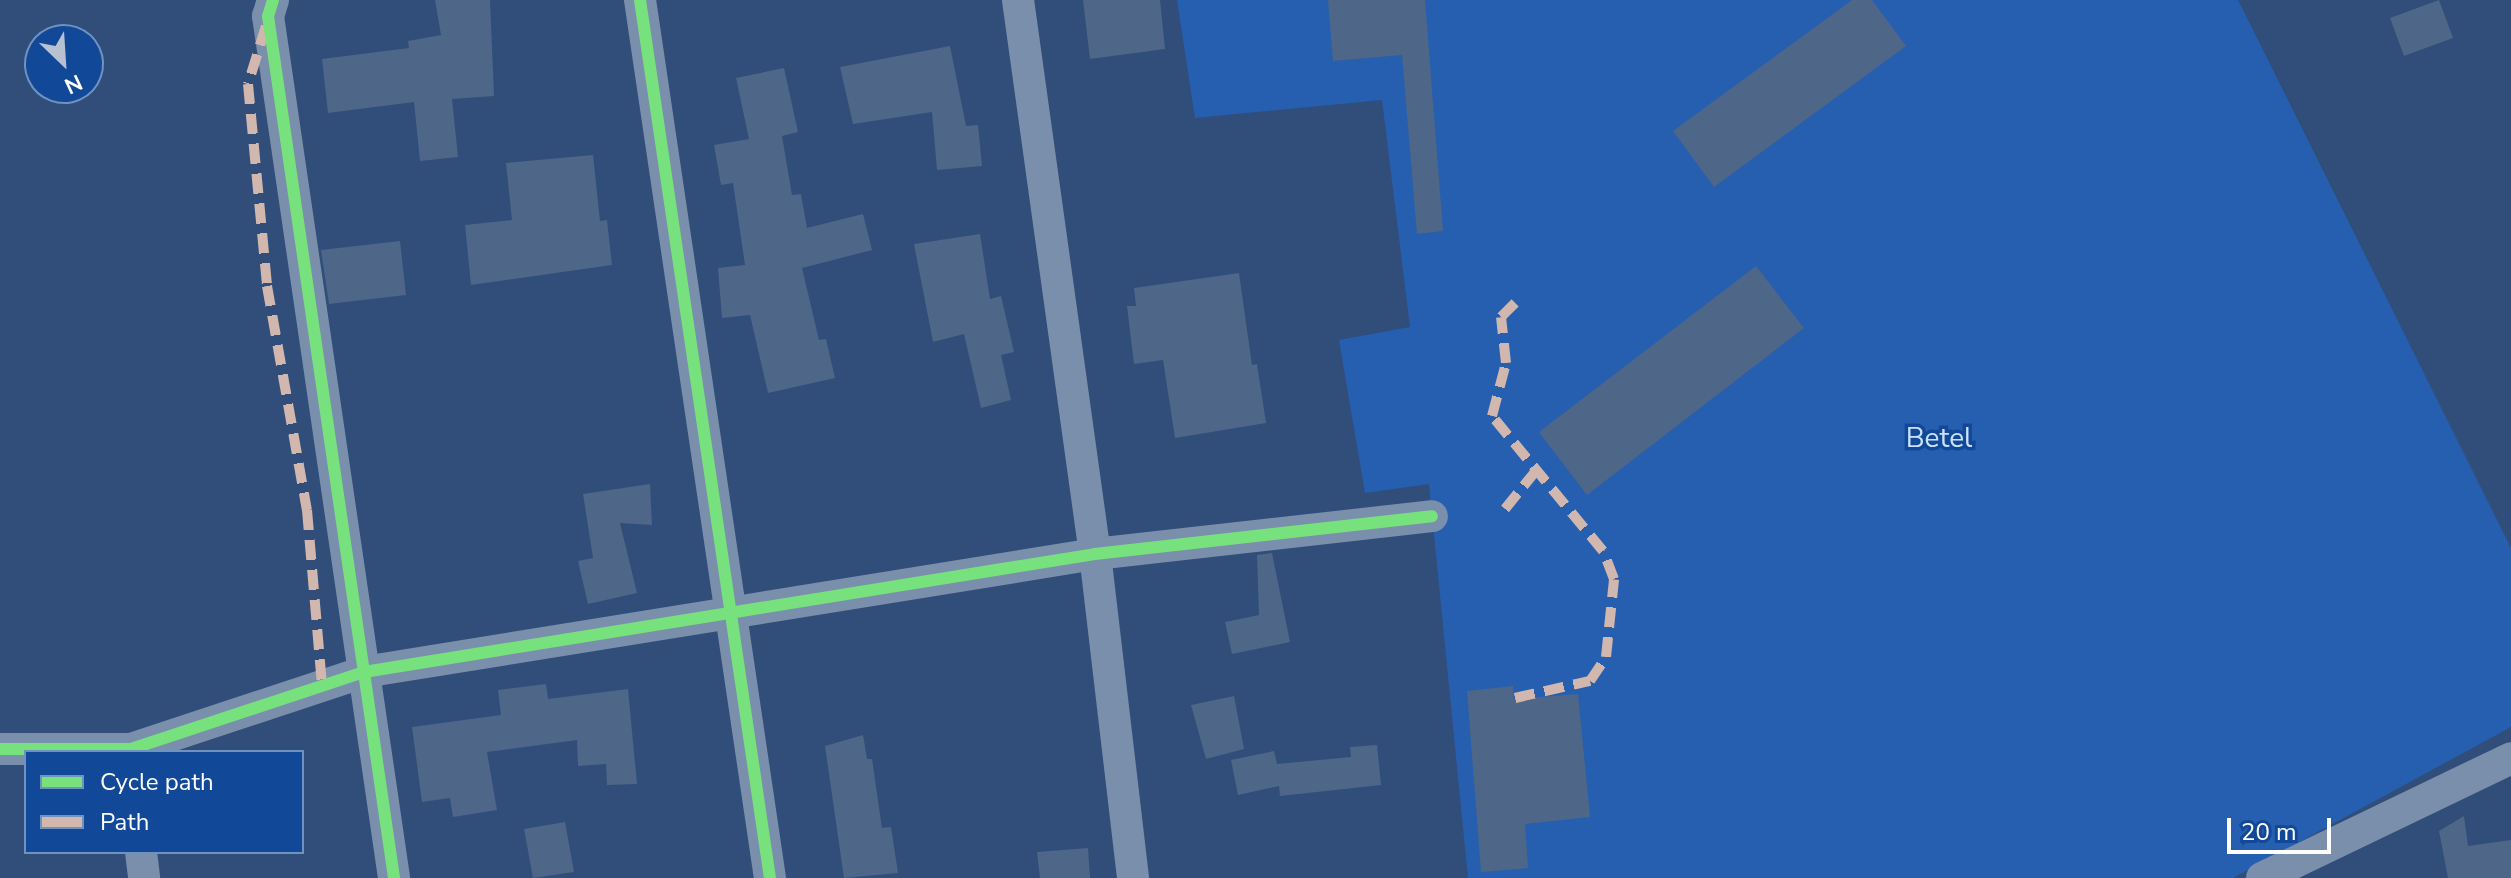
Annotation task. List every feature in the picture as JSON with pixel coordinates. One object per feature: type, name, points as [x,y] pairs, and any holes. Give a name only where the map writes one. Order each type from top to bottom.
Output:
[{"type":"street","points":[[273,0],[268,16],[394,878]]},
{"type":"street","points":[[640,0],[770,878]]},
{"type":"street","points":[[1018,0],[1095,554],[1133,878]]},
{"type":"street","points":[[134,750],[364,672],[1095,554],[1432,516]]},
{"type":"street","points":[[0,749],[66,750]]},
{"type":"street","points":[[2262,878],[2511,758]]},
{"type":"street","points":[[141,854],[144,878]]},
{"type":"green space","name":"Betel","points":[[1177,0],[2238,0],[2511,548],[2511,727],[2233,878],[1468,878],[1429,484],[1365,493],[1339,340],[1410,327],[1382,100],[1195,118]]},
{"type":"building","points":[[435,0],[490,0],[494,96],[452,99],[458,157],[420,161],[414,102],[328,113],[322,59],[409,48],[408,41],[441,35]]},
{"type":"building","points":[[1083,0],[1160,0],[1165,49],[1090,59]]},
{"type":"building","points":[[1328,0],[1425,0],[1443,231],[1417,234],[1402,55],[1333,61]]},
{"type":"building","points":[[1852,0],[1872,0],[1906,46],[1714,187],[1673,131]]},
{"type":"building","points":[[2439,0],[2453,38],[2404,56],[2390,18]]},
{"type":"building","points":[[950,46],[966,126],[978,125],[982,166],[937,170],[932,112],[853,124],[840,67]]},
{"type":"building","points":[[784,68],[798,132],[782,136],[792,195],[801,194],[807,228],[863,214],[872,250],[802,268],[819,340],[826,339],[835,378],[768,393],[750,315],[722,318],[718,268],[745,265],[733,183],[721,185],[714,145],[749,139],[736,78]]},
{"type":"building","points":[[593,155],[600,221],[607,220],[612,265],[471,285],[465,225],[512,220],[506,163]]},
{"type":"building","points":[[980,234],[990,299],[1001,296],[1014,352],[1001,355],[1011,400],[981,408],[964,334],[933,342],[914,244]]},
{"type":"building","points":[[400,241],[406,295],[329,304],[321,250]]},
{"type":"building","points":[[1756,266],[1804,328],[1587,495],[1539,432]]},
{"type":"building","points":[[1239,273],[1252,365],[1257,364],[1266,423],[1175,438],[1163,360],[1134,364],[1127,306],[1136,306],[1134,288]]},
{"type":"building","points":[[650,484],[652,525],[620,523],[637,593],[588,604],[578,561],[593,558],[583,494]]},
{"type":"building","points":[[1272,553],[1290,642],[1232,654],[1225,622],[1259,615],[1257,555]]},
{"type":"building","points":[[546,684],[548,699],[628,689],[637,784],[607,785],[606,764],[578,766],[577,740],[487,752],[497,810],[453,817],[450,798],[422,802],[412,727],[501,715],[498,690]]},
{"type":"building","points":[[1513,686],[1514,699],[1578,694],[1590,817],[1525,824],[1528,868],[1481,872],[1467,691]]},
{"type":"building","points":[[1234,696],[1244,749],[1206,759],[1191,705]]},
{"type":"building","points":[[863,735],[867,759],[872,759],[882,828],[891,827],[898,873],[844,878],[825,746]]},
{"type":"building","points":[[1377,745],[1381,785],[1280,796],[1279,786],[1238,795],[1231,760],[1274,751],[1277,764],[1351,757],[1350,747]]},
{"type":"building","points":[[2464,816],[2468,846],[2511,840],[2511,878],[2448,878],[2439,831]]},
{"type":"building","points":[[565,822],[574,872],[533,878],[524,829]]},
{"type":"building","points":[[1088,848],[1090,878],[1040,878],[1037,852]]},
{"type":"marked path","points":[[266,26],[248,84],[267,286],[307,510],[322,686]]},
{"type":"marked path","points":[[1515,303],[1501,317],[1506,363],[1492,416],[1603,551],[1614,579],[1606,657],[1590,681],[1515,698]]},
{"type":"marked path","points":[[1505,509],[1535,472]]},
{"type":"cycle path","points":[[273,0],[268,16],[394,878]]},
{"type":"cycle path","points":[[640,0],[770,878]]},
{"type":"cycle path","points":[[0,749],[131,749],[364,672],[1095,554],[1432,516]]}]
